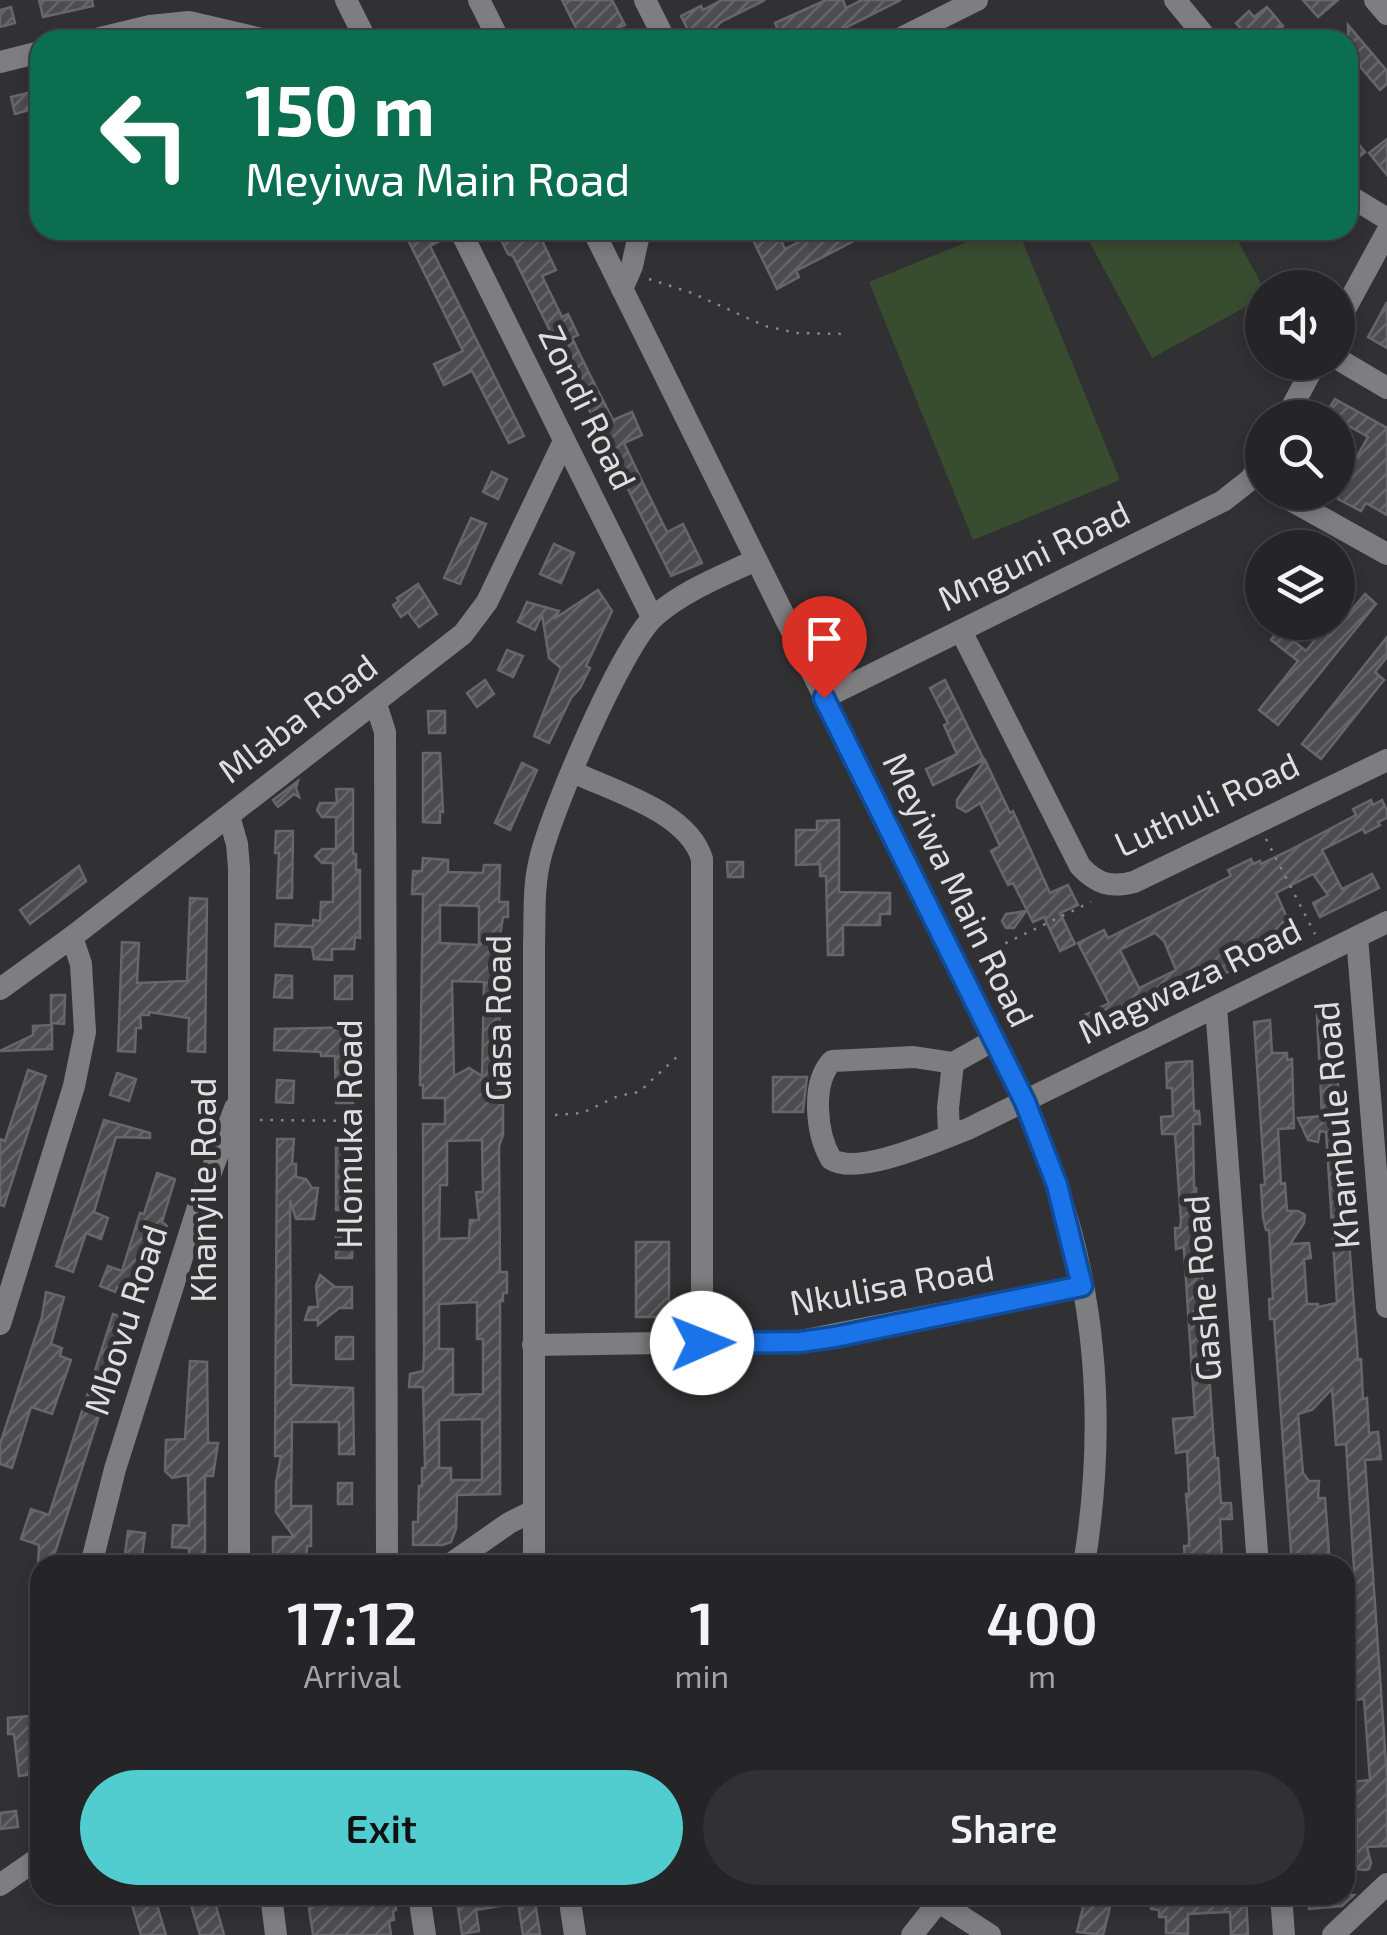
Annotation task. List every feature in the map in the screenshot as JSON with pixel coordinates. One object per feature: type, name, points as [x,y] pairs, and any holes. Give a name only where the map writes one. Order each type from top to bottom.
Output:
[{"type":"street","points":[[346,0],[361,30]]},
{"type":"street","points":[[479,0],[494,30]]},
{"type":"street","points":[[646,0],[660,30]]},
{"type":"street","points":[[917,30],[977,0]]},
{"type":"street","points":[[1175,0],[1200,30]]},
{"type":"street","points":[[1375,0],[1387,14]]},
{"type":"street","points":[[133,30],[189,22],[223,30]]},
{"type":"street","points":[[0,62],[30,54]]},
{"type":"street","points":[[1358,201],[1387,219]]},
{"type":"street","points":[[1355,291],[1387,232]]},
{"type":"street","name":"Zondi Road","points":[[465,240],[652,617]]},
{"type":"street","name":"Meyiwa Main Road","points":[[598,240],[1025,1102],[1057,1185],[1082,1286],[1093,1351],[1097,1441],[1085,1555]]},
{"type":"street","points":[[622,289],[638,240]]},
{"type":"street","points":[[1355,369],[1387,388]]},
{"type":"street","name":"Mlaba Road","points":[[0,989],[72,938],[463,634],[477,617],[564,440]]},
{"type":"street","name":"Mnguni Road","points":[[824,698],[1222,501],[1245,485]]},
{"type":"street","points":[[1308,510],[1387,554]]},
{"type":"street","name":"Gasa Road","points":[[534,1555],[535,889],[540,859],[550,824],[628,651],[652,617],[682,597],[756,560]]},
{"type":"street","name":"Luthuli Road","points":[[962,631],[1080,866],[1102,884],[1134,882],[1387,760]]},
{"type":"street","name":"Hlomuka Road","points":[[376,704],[385,732],[386,1555]]},
{"type":"street","points":[[573,772],[681,824],[702,859],[702,1343]]},
{"type":"street","name":"Khanyile Road","points":[[228,816],[237,844],[239,868],[239,1555]]},
{"type":"street","name":"Magwaza Road","points":[[954,1063],[914,1057],[838,1058],[823,1071],[819,1083],[825,1149],[836,1162],[853,1164],[906,1153],[950,1136],[1387,922]]},
{"type":"street","name":"Khambule Road","points":[[1357,937],[1379,1090],[1387,1308]]},
{"type":"street","points":[[0,1324],[74,1086],[85,1032],[82,964],[72,938]]},
{"type":"street","name":"Gashe Road","points":[[1216,1007],[1257,1555]]},
{"type":"street","points":[[950,1136],[948,1108],[954,1063],[994,1040]]},
{"type":"street","name":"Mbovu Road","points":[[92,1555],[114,1469],[198,1208],[238,1110]]},
{"type":"street","points":[[198,1208],[240,1214]]},
{"type":"street","name":"Nkulisa Road","points":[[533,1345],[800,1342],[1082,1286]]},
{"type":"street","points":[[463,1555],[509,1523],[534,1511]]},
{"type":"street","points":[[0,1886],[30,1864]]},
{"type":"street","points":[[1334,1935],[1387,1884]]},
{"type":"street","points":[[272,1905],[276,1935]]},
{"type":"street","points":[[420,1905],[425,1935]]},
{"type":"street","points":[[570,1905],[575,1935]]},
{"type":"street","points":[[912,1935],[937,1905]]},
{"type":"street","points":[[950,1905],[990,1935]]},
{"type":"street","points":[[1282,1905],[1284,1935]]},
{"type":"path","points":[[632,266],[642,276],[765,326],[797,333],[845,334]]},
{"type":"path","points":[[1257,822],[1325,953]]},
{"type":"path","points":[[958,966],[1118,886]]},
{"type":"path","points":[[534,1117],[582,1114],[618,1096],[640,1092],[682,1052],[704,1046]]},
{"type":"path","points":[[238,1110],[386,1121]]},
{"type":"green space","points":[[972,240],[1022,240],[1120,480],[973,540],[869,282]]},
{"type":"green space","points":[[1088,240],[1237,240],[1254,270],[1245,270],[1245,307],[1152,358]]},
{"type":"building","points":[[39,0],[92,0],[93,6],[43,17]]},
{"type":"building","points":[[562,0],[612,0],[625,25],[621,30],[577,30]]},
{"type":"building","points":[[722,0],[765,0],[713,30],[688,30],[681,16],[701,6],[703,10]]},
{"type":"building","points":[[826,0],[843,0],[846,8],[862,0],[901,0],[841,30],[778,30],[775,23]]},
{"type":"building","points":[[1303,0],[1338,0],[1318,17]]},
{"type":"building","points":[[11,7],[15,23],[0,27],[0,10]]},
{"type":"building","points":[[1267,7],[1283,26],[1278,30],[1242,30],[1236,23],[1249,11],[1254,17]]},
{"type":"building","points":[[1358,37],[1387,71],[1387,84],[1380,90],[1358,64]]},
{"type":"building","points":[[30,92],[30,110],[15,114],[11,97]]},
{"type":"building","points":[[1387,139],[1387,175],[1369,153]]},
{"type":"building","points":[[408,240],[440,240],[430,246],[524,436],[509,443],[472,371],[444,385],[434,364],[463,351]]},
{"type":"building","points":[[501,240],[542,240],[556,270],[542,276],[562,317],[568,314],[578,335],[572,338],[613,420],[632,412],[642,435],[624,443],[667,532],[683,524],[702,563],[671,576],[513,256]]},
{"type":"building","points":[[753,240],[781,240],[785,249],[803,240],[856,240],[796,271],[799,277],[777,289]]},
{"type":"building","points":[[1387,302],[1387,348],[1368,337]]},
{"type":"building","points":[[1355,410],[1387,428],[1387,515],[1366,503],[1361,511],[1355,508],[1355,460],[1368,437],[1355,430]]},
{"type":"building","points":[[492,472],[507,479],[498,499],[483,492]]},
{"type":"building","points":[[471,518],[486,524],[460,584],[444,578]]},
{"type":"building","points":[[554,544],[574,553],[561,583],[540,574]]},
{"type":"building","points":[[418,584],[437,614],[419,627],[408,612],[401,617],[393,605]]},
{"type":"building","points":[[598,590],[612,611],[586,666],[590,668],[549,743],[534,736],[561,668],[549,658],[542,614],[535,630],[518,622],[527,602],[559,611],[554,619]]},
{"type":"building","points":[[1365,594],[1376,604],[1355,630],[1355,606]]},
{"type":"building","points":[[1387,637],[1387,657],[1375,672],[1384,680],[1321,759],[1302,744]]},
{"type":"building","points":[[1271,640],[1292,640],[1306,651],[1315,640],[1347,640],[1278,725],[1259,710],[1298,661]]},
{"type":"building","points":[[507,650],[523,656],[513,677],[498,670]]},
{"type":"building","points":[[485,680],[494,694],[477,707],[467,693]]},
{"type":"building","points":[[945,680],[984,760],[933,785],[926,769],[957,754],[944,725],[948,723],[930,688]]},
{"type":"building","points":[[428,711],[445,711],[445,733],[429,733]]},
{"type":"building","points":[[423,753],[440,753],[440,823],[423,822]]},
{"type":"building","points":[[985,760],[1050,893],[1068,885],[1078,905],[1060,913],[1075,944],[1060,951],[1044,917],[1033,922],[1013,883],[1008,885],[991,851],[1000,846],[980,803],[966,812],[957,807],[957,800]]},
{"type":"building","points":[[522,763],[537,770],[510,830],[495,823]]},
{"type":"building","points":[[298,781],[299,797],[294,794],[278,807],[273,800]]},
{"type":"building","points":[[336,789],[353,789],[353,854],[356,870],[360,870],[360,938],[355,937],[354,949],[332,949],[332,960],[314,959],[312,947],[275,946],[276,924],[313,926],[313,920],[320,921],[321,902],[333,902],[333,863],[322,863],[315,856],[322,849],[336,849],[336,817],[322,817],[317,810],[320,803],[337,803]]},
{"type":"building","points":[[1371,800],[1373,805],[1382,800],[1387,818],[1365,833],[1363,829],[1322,850],[1342,889],[1372,874],[1379,888],[1320,917],[1313,903],[1328,895],[1313,874],[1276,893],[1293,931],[1235,962],[1238,968],[1226,973],[1222,966],[1088,1032],[1081,1017],[1109,1003],[1078,943],[1104,930],[1108,938],[1231,876],[1228,870],[1251,859],[1253,864],[1261,864],[1288,851],[1356,815],[1353,809]],"holes":[[[1155,933],[1164,941],[1176,970],[1139,988],[1120,950]]]},
{"type":"building","points":[[839,820],[839,892],[890,893],[890,914],[880,914],[880,925],[843,925],[843,955],[828,955],[826,876],[820,876],[820,864],[796,865],[796,830],[817,830],[817,821]]},
{"type":"building","points":[[276,831],[293,831],[292,898],[277,898]]},
{"type":"building","points":[[423,858],[448,860],[448,872],[483,873],[484,865],[500,865],[499,902],[508,902],[508,917],[503,917],[500,936],[499,1068],[507,1068],[508,1097],[503,1097],[503,1135],[499,1146],[500,1272],[507,1272],[507,1293],[503,1293],[500,1301],[500,1494],[457,1495],[456,1529],[451,1542],[443,1545],[413,1545],[413,1522],[418,1522],[419,1486],[425,1468],[423,1387],[409,1387],[410,1374],[423,1371],[424,1356],[423,1124],[445,1124],[445,1098],[423,1098],[420,1085],[423,894],[412,894],[413,871],[422,871]],"holes":[[[440,905],[479,906],[479,945],[440,943]],[[452,981],[484,982],[482,1076],[469,1068],[454,1076]],[[482,1140],[483,1192],[476,1192],[479,1220],[470,1220],[469,1238],[439,1239],[440,1185],[447,1185],[447,1141]],[[477,1302],[477,1339],[483,1339],[483,1394],[453,1395],[453,1349],[439,1349],[439,1304]],[[482,1419],[482,1480],[451,1480],[451,1468],[439,1468],[439,1420]]]},
{"type":"building","points":[[727,862],[743,862],[743,877],[728,877]]},
{"type":"building","points":[[79,866],[86,881],[30,924],[20,910]]},
{"type":"building","points":[[190,898],[207,899],[205,1052],[188,1051],[189,1018],[149,1012],[140,1015],[135,1052],[118,1051],[122,942],[139,943],[137,983],[187,981]]},
{"type":"building","points":[[1026,911],[1014,928],[1006,928],[1002,921],[1006,914]]},
{"type":"building","points":[[276,975],[292,976],[292,998],[274,997]]},
{"type":"building","points":[[335,976],[352,976],[352,999],[335,999]]},
{"type":"building","points":[[51,995],[65,995],[64,1024],[51,1023]]},
{"type":"building","points":[[1333,1014],[1346,1146],[1342,1147],[1358,1360],[1361,1359],[1363,1399],[1367,1398],[1369,1433],[1378,1432],[1381,1459],[1365,1460],[1387,1778],[1387,1846],[1367,1847],[1371,1863],[1365,1870],[1356,1869],[1355,1782],[1370,1780],[1364,1699],[1355,1700],[1355,1555],[1346,1444],[1336,1445],[1332,1389],[1312,1410],[1298,1414],[1303,1473],[1309,1481],[1319,1481],[1318,1498],[1325,1498],[1329,1555],[1291,1555],[1274,1319],[1270,1319],[1269,1299],[1273,1299],[1269,1230],[1263,1217],[1261,1185],[1265,1185],[1254,1022],[1270,1020],[1272,1053],[1287,1053],[1287,1060],[1292,1059],[1294,1128],[1278,1129],[1281,1184],[1285,1183],[1287,1211],[1305,1215],[1290,1244],[1309,1243],[1311,1258],[1304,1259],[1307,1304],[1318,1307],[1337,1303],[1326,1132],[1320,1131],[1318,1142],[1308,1140],[1298,1118],[1322,1116],[1317,1015]]},
{"type":"building","points":[[52,1025],[52,1049],[0,1051],[33,1035],[33,1026]]},
{"type":"building","points":[[359,1027],[359,1060],[353,1060],[353,1103],[336,1103],[335,1056],[274,1050],[275,1029]]},
{"type":"building","points":[[1192,1061],[1194,1111],[1199,1111],[1200,1124],[1193,1124],[1194,1188],[1215,1458],[1221,1503],[1231,1503],[1232,1519],[1220,1519],[1222,1555],[1184,1555],[1184,1546],[1189,1546],[1187,1451],[1176,1453],[1173,1419],[1195,1417],[1184,1250],[1176,1249],[1175,1228],[1180,1228],[1181,1221],[1175,1134],[1162,1134],[1161,1117],[1173,1116],[1166,1063]]},
{"type":"building","points":[[28,1070],[46,1076],[4,1206],[0,1205],[0,1139],[5,1141]]},
{"type":"building","points":[[117,1073],[136,1079],[129,1101],[110,1095]]},
{"type":"building","points":[[773,1077],[807,1077],[803,1112],[773,1112]]},
{"type":"building","points":[[277,1080],[294,1081],[293,1103],[276,1102]]},
{"type":"building","points":[[104,1120],[150,1133],[150,1138],[116,1137],[94,1212],[108,1218],[101,1239],[86,1233],[73,1272],[56,1266]]},
{"type":"building","points":[[277,1139],[294,1139],[292,1164],[296,1164],[296,1177],[318,1188],[314,1219],[296,1219],[290,1200],[291,1385],[353,1388],[354,1454],[339,1454],[339,1422],[292,1422],[291,1506],[311,1506],[311,1546],[307,1546],[307,1555],[273,1555],[273,1537],[294,1537],[276,1512],[281,1456],[275,1456]]},
{"type":"building","points":[[336,1139],[352,1139],[352,1177],[360,1177],[360,1195],[353,1195],[353,1210],[336,1210]]},
{"type":"building","points":[[157,1173],[175,1179],[162,1222],[167,1226],[139,1294],[100,1286],[108,1266],[122,1271]]},
{"type":"building","points":[[353,1236],[352,1258],[336,1258],[336,1237]]},
{"type":"building","points":[[636,1242],[669,1242],[669,1317],[636,1317]]},
{"type":"building","points":[[320,1275],[335,1287],[352,1287],[352,1308],[339,1308],[318,1325],[318,1320],[305,1320],[309,1307],[318,1307],[316,1286]]},
{"type":"building","points":[[46,1292],[64,1297],[51,1344],[62,1348],[60,1356],[71,1360],[52,1414],[31,1407],[12,1468],[0,1464],[0,1444],[42,1317]]},
{"type":"building","points":[[113,1314],[130,1319],[54,1555],[38,1555],[39,1545],[21,1539],[31,1509],[49,1515]]},
{"type":"building","points":[[336,1337],[353,1337],[353,1359],[336,1359]]},
{"type":"building","points":[[190,1361],[207,1362],[208,1443],[218,1443],[213,1476],[205,1476],[205,1555],[189,1555],[189,1548],[172,1547],[173,1525],[189,1526],[188,1475],[172,1478],[165,1471],[166,1440],[185,1439]]},
{"type":"building","points":[[338,1483],[352,1483],[352,1504],[338,1504]]},
{"type":"building","points":[[128,1531],[145,1533],[142,1555],[125,1554]]},
{"type":"building","points":[[30,1716],[30,1774],[19,1776],[8,1718]]},
{"type":"building","points":[[16,1811],[18,1827],[0,1829],[0,1813]]},
{"type":"building","points":[[132,1905],[157,1905],[166,1935],[141,1935]]},
{"type":"building","points":[[191,1905],[216,1905],[224,1935],[200,1935]]},
{"type":"building","points":[[308,1905],[395,1905],[394,1920],[389,1921],[391,1935],[313,1935]]},
{"type":"building","points":[[458,1905],[506,1905],[476,1910],[479,1931],[462,1934]]},
{"type":"building","points":[[518,1905],[536,1905],[540,1934],[523,1935]]},
{"type":"building","points":[[1084,1905],[1110,1905],[1103,1935],[1077,1932]]},
{"type":"building","points":[[1151,1905],[1246,1905],[1248,1935],[1231,1935],[1230,1912],[1188,1914],[1188,1934],[1166,1933],[1166,1917],[1159,1917],[1159,1910],[1151,1909]]},
{"type":"building","points":[[1309,1905],[1343,1905],[1342,1906],[1309,1909]]},
{"type":"route","points":[[702,1343],[800,1342],[835,1337],[1082,1286],[1057,1185],[1025,1102],[824,698]]}]
